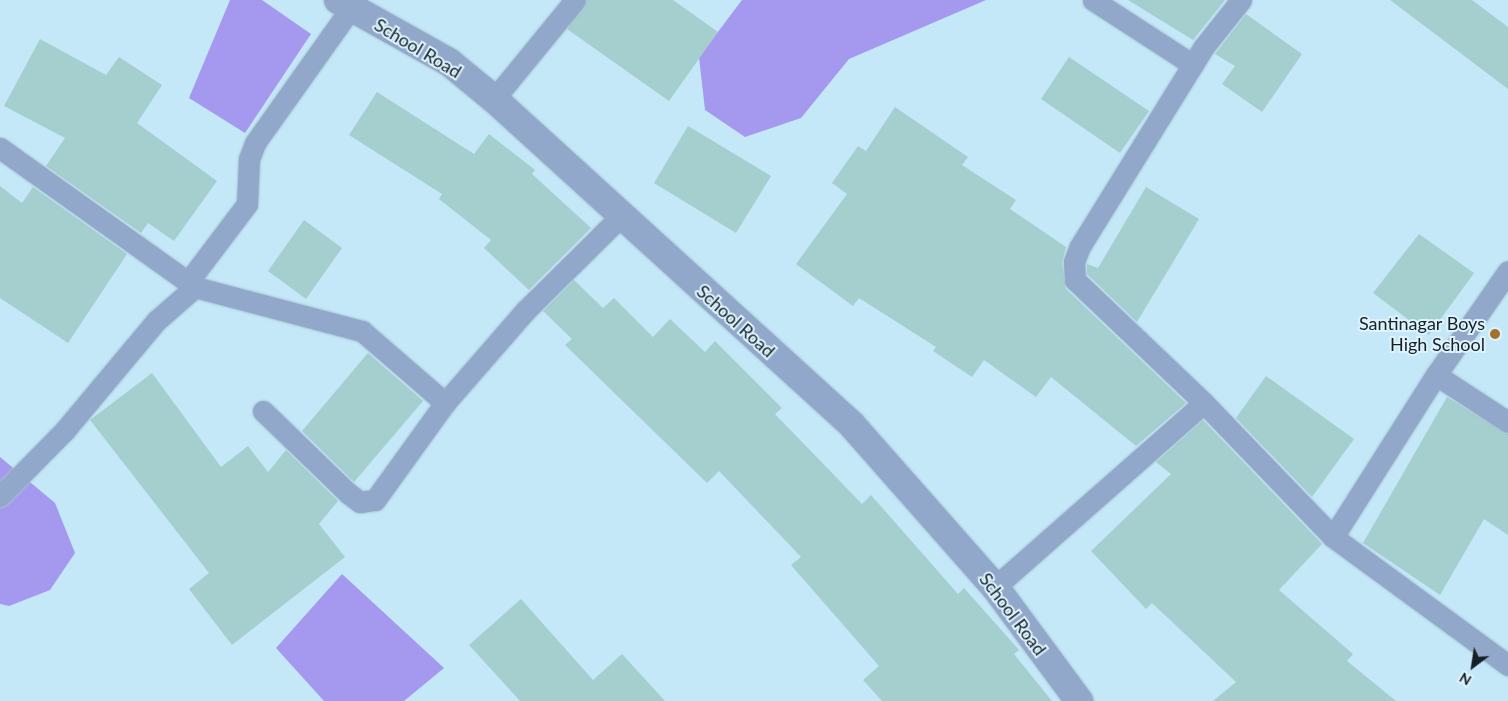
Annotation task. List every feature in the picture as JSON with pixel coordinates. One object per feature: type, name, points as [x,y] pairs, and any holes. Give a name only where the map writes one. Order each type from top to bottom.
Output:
[{"type":"street","name":"School Road","points":[[344,4],[449,62],[494,99],[620,217],[852,424],[994,588],[1079,701]]},
{"type":"lane","points":[[494,99],[575,0]]},
{"type":"lane","points":[[1093,0],[1192,66]]},
{"type":"lane","points":[[1241,0],[1192,66],[1080,246],[1074,262],[1075,280],[1204,403],[1333,537],[1508,665]]},
{"type":"lane","points":[[0,496],[65,430],[156,321],[191,284],[247,204],[249,159],[255,143],[344,4]]},
{"type":"lane","points":[[0,148],[191,284],[362,331],[445,403]]},
{"type":"lane","points":[[263,411],[348,493],[368,503],[382,492],[445,403],[525,311],[620,217]]},
{"type":"lane","points":[[1333,537],[1436,375],[1508,272]]},
{"type":"lane","points":[[1436,375],[1508,422]]},
{"type":"lane","points":[[994,588],[1204,403]]},
{"type":"shaded area","points":[[230,0],[262,0],[311,34],[245,133],[189,98]]},
{"type":"shaded area","points":[[742,0],[986,0],[849,59],[801,118],[745,137],[705,110],[699,57]]},
{"type":"shaded area","points":[[0,457],[55,503],[75,553],[50,590],[9,606],[0,604]]},
{"type":"shaded area","points":[[342,574],[444,668],[404,701],[324,701],[276,648]]},
{"type":"building","points":[[587,0],[673,0],[718,32],[669,101],[567,29]]},
{"type":"building","points":[[1128,0],[1225,0],[1193,40]]},
{"type":"building","points":[[1390,0],[1472,0],[1508,27],[1508,89]]},
{"type":"building","points":[[1246,14],[1302,54],[1262,112],[1222,84],[1235,66],[1215,54]]},
{"type":"building","points":[[40,39],[106,75],[119,57],[162,85],[137,123],[217,181],[174,241],[148,223],[141,233],[46,166],[65,138],[4,106]]},
{"type":"building","points":[[1069,57],[1149,111],[1120,153],[1041,99]]},
{"type":"building","points":[[377,92],[474,154],[489,134],[535,170],[532,174],[591,228],[529,290],[484,248],[491,240],[439,199],[442,194],[349,135]]},
{"type":"building","points":[[895,107],[968,157],[962,165],[1016,200],[1010,209],[1066,247],[1062,263],[1066,289],[1186,403],[1136,446],[1051,377],[1036,397],[984,360],[972,377],[933,351],[936,347],[859,298],[853,306],[796,264],[847,194],[832,183],[858,146],[866,151]]},
{"type":"building","points":[[688,126],[771,176],[736,233],[654,183]]},
{"type":"building","points":[[0,186],[22,203],[33,187],[127,254],[68,343],[0,298]]},
{"type":"building","points":[[1146,187],[1199,219],[1137,322],[1087,274],[1087,264],[1098,268]]},
{"type":"building","points":[[304,220],[342,248],[306,299],[268,271]]},
{"type":"building","points":[[1419,234],[1474,273],[1429,335],[1373,293]]},
{"type":"building","points":[[574,280],[603,308],[614,298],[653,337],[670,319],[705,352],[715,341],[782,408],[775,414],[862,504],[871,495],[958,594],[964,588],[1019,650],[1014,654],[1052,701],[882,701],[863,680],[879,666],[791,565],[801,557],[719,471],[707,483],[565,345],[572,339],[543,311]]},
{"type":"building","points":[[368,353],[423,401],[354,482],[302,431]]},
{"type":"building","points":[[152,373],[221,467],[248,446],[268,472],[286,450],[338,501],[319,524],[345,557],[232,645],[189,589],[209,573],[90,420]]},
{"type":"building","points":[[1266,376],[1354,439],[1312,497],[1236,418]]},
{"type":"building","points":[[1447,397],[1508,434],[1508,535],[1484,519],[1440,595],[1363,543]]},
{"type":"building","points":[[1203,420],[1322,544],[1279,590],[1353,654],[1347,661],[1396,701],[1213,701],[1236,682],[1152,603],[1146,609],[1091,551],[1171,474],[1156,462]]},
{"type":"building","points":[[521,599],[593,680],[622,654],[665,701],[520,701],[469,645]]},
{"type":"place","name":"Santinagar Boys High School","points":[[1495,334]]}]
